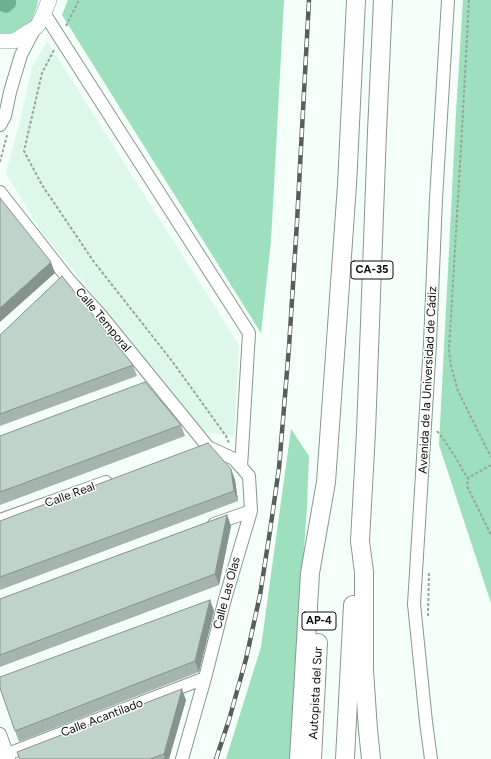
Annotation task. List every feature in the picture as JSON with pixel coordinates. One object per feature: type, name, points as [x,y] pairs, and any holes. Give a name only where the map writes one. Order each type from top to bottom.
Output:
[{"type":"highway","name":"CA-35","points":[[326,482],[347,184],[356,0]]},
{"type":"highway","name":"CA-35","points":[[360,541],[366,432],[383,0]]},
{"type":"highway","points":[[299,759],[310,573],[326,482]]},
{"type":"highway","name":"Autopista del Sur","points":[[312,759],[326,482]]},
{"type":"highway","points":[[360,541],[364,572],[364,670],[371,759]]},
{"type":"highway","name":"AP-4","points":[[345,759],[355,571],[360,541]]},
{"type":"main road","points":[[0,41],[14,41],[35,28],[38,25],[46,7]]},
{"type":"street","name":"Avenida de la Universidad de Cádiz","points":[[431,759],[414,604],[430,344],[436,200],[448,0]]},
{"type":"street","points":[[46,7],[249,333],[238,463],[208,447],[193,452]]},
{"type":"street","points":[[0,125],[5,116],[10,92],[21,55],[35,28]]},
{"type":"street","name":"Calle Temporal","points":[[2,199],[69,280],[99,313],[152,385],[208,447]]},
{"type":"street","points":[[58,290],[69,280]]},
{"type":"street","name":"Calle Las Olas","points":[[182,759],[225,599],[251,511],[249,476],[238,463]]},
{"type":"street","name":"Calle Real","points":[[0,520],[119,477]]},
{"type":"street","points":[[202,529],[251,511]]},
{"type":"street","points":[[210,604],[225,599]]},
{"type":"street","name":"Calle Acantilado","points":[[5,757],[205,678]]},
{"type":"street","points":[[0,734],[5,757]]},
{"type":"path","points":[[64,30],[79,0]]},
{"type":"path","points":[[469,0],[449,350],[451,366],[458,390],[491,457]]},
{"type":"path","points":[[57,44],[42,73],[24,151],[42,185],[94,262],[172,361],[226,436],[238,463]]},
{"type":"path","points":[[435,429],[444,440],[468,478],[467,486],[491,535]]},
{"type":"path","points":[[468,478],[491,465]]},
{"type":"shaded area","points":[[0,0],[38,0],[32,20],[23,29],[10,36],[0,34]]},
{"type":"shaded area","points":[[0,0],[16,0],[16,5],[6,13],[0,11]]},
{"type":"shaded area","points":[[68,0],[284,0],[271,241],[261,333],[62,15]]},
{"type":"shaded area","points":[[463,0],[491,0],[491,603],[439,445]]},
{"type":"shaded area","points":[[47,41],[239,345],[234,435],[231,436],[204,432],[41,231],[6,173],[22,113],[32,67]]},
{"type":"shaded area","points":[[291,429],[309,456],[290,759],[226,759],[261,647]]},
{"type":"building","points":[[0,198],[51,262],[0,308]]},
{"type":"building","points":[[62,276],[133,365],[0,414],[0,335]]},
{"type":"building","points":[[145,382],[181,425],[0,492],[0,436]]},
{"type":"building","points":[[208,443],[231,469],[234,491],[0,577],[0,521]]},
{"type":"building","points":[[227,515],[215,574],[0,655],[0,599]]},
{"type":"building","points":[[210,600],[195,661],[15,731],[0,688],[0,677]]},
{"type":"building","points":[[182,689],[164,754],[150,759],[20,759],[17,752]]},
{"type":"railway","points":[[216,759],[229,720],[246,659],[260,595],[279,468],[289,347],[309,0]]}]
